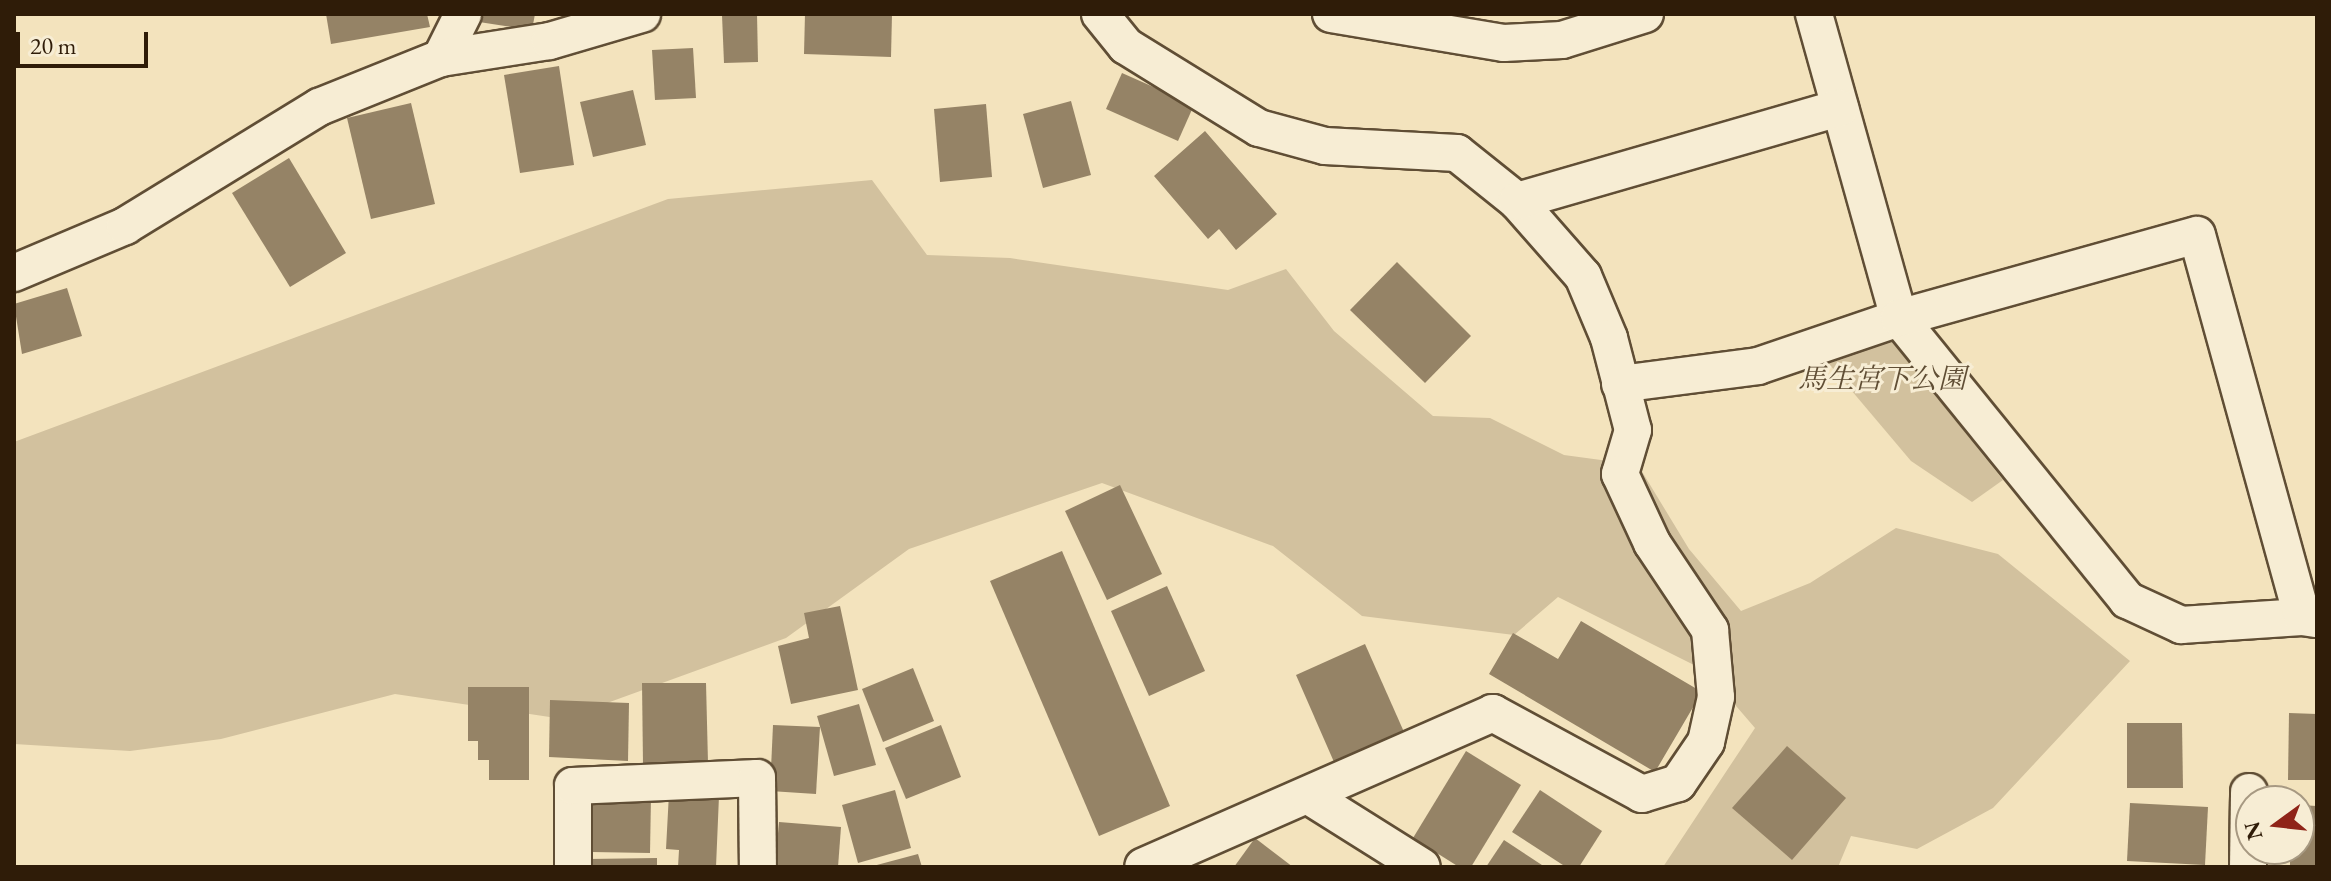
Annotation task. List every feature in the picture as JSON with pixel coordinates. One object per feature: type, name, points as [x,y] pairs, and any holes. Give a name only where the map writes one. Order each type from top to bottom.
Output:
[{"type":"street","points":[[441,58],[463,14]]},
{"type":"street","points":[[14,273],[125,226],[319,107],[441,58],[550,41],[642,14]]},
{"type":"street","points":[[1100,14],[1126,46],[1259,128],[1325,146],[1457,153],[1517,201],[1583,276],[1633,430],[1620,474],[1652,543],[1710,630],[1716,697],[1706,742],[1678,783],[1642,794],[1493,713],[1153,866]]},
{"type":"street","points":[[1331,14],[1504,43],[1562,40],[1645,14]]},
{"type":"street","points":[[1620,384],[1758,366],[1899,318],[2197,235],[2310,618],[2181,625],[2127,600],[1899,318],[1814,14]]},
{"type":"street","points":[[1517,201],[1840,108]]},
{"type":"street","points":[[573,867],[573,786],[757,778],[758,867]]},
{"type":"street","points":[[1309,796],[1422,867]]},
{"type":"green space","points":[[872,180],[927,255],[1010,258],[1228,290],[1286,269],[1334,331],[1433,416],[1490,418],[1564,455],[1638,465],[1689,549],[1741,611],[1810,583],[1896,528],[1998,554],[2130,661],[1993,808],[1917,849],[1851,836],[1838,867],[1663,867],[1755,728],[1706,671],[1558,597],[1514,635],[1362,616],[1273,546],[1102,483],[909,549],[786,638],[563,719],[395,694],[221,739],[130,751],[14,744],[14,442],[668,199]]},
{"type":"green space","name":"馬生宮下公園","points":[[1892,341],[2003,480],[1972,502],[1911,461],[1824,358]]},
{"type":"building","points":[[326,14],[427,14],[430,27],[331,44]]},
{"type":"building","points":[[480,14],[535,14],[532,30],[479,22]]},
{"type":"building","points":[[757,14],[758,62],[724,63],[722,15]]},
{"type":"building","points":[[805,14],[892,14],[891,57],[804,54]]},
{"type":"building","points":[[693,48],[696,98],[655,100],[652,50]]},
{"type":"building","points":[[559,66],[574,165],[520,173],[504,75]]},
{"type":"building","points":[[1122,73],[1194,105],[1178,141],[1106,109]]},
{"type":"building","points":[[633,90],[646,145],[593,157],[580,102]]},
{"type":"building","points":[[1071,101],[1091,175],[1043,188],[1023,114]]},
{"type":"building","points":[[411,103],[435,204],[371,219],[347,118]]},
{"type":"building","points":[[986,104],[992,177],[940,182],[934,109]]},
{"type":"building","points":[[1205,131],[1277,214],[1236,250],[1219,229],[1208,239],[1154,176]]},
{"type":"building","points":[[289,158],[346,253],[290,287],[232,193]]},
{"type":"building","points":[[1397,262],[1471,336],[1425,383],[1350,310]]},
{"type":"building","points":[[67,288],[82,336],[22,354],[14,304]]},
{"type":"building","points":[[1120,485],[1162,574],[1107,600],[1065,511]]},
{"type":"building","points":[[1062,551],[1170,806],[1099,836],[990,581]]},
{"type":"building","points":[[1167,586],[1205,671],[1149,696],[1111,611]]},
{"type":"building","points":[[840,606],[858,690],[791,704],[778,646],[809,638],[804,613]]},
{"type":"building","points":[[1581,621],[1702,692],[1655,772],[1489,674],[1513,633],[1558,659]]},
{"type":"building","points":[[1365,644],[1404,732],[1334,762],[1296,675]]},
{"type":"building","points":[[913,668],[934,721],[883,742],[862,689]]},
{"type":"building","points":[[642,683],[706,683],[708,763],[643,764]]},
{"type":"building","points":[[468,687],[529,687],[529,780],[489,780],[489,760],[478,760],[478,741],[468,741]]},
{"type":"building","points":[[550,700],[629,703],[628,761],[549,757]]},
{"type":"building","points":[[859,704],[876,765],[834,776],[817,716]]},
{"type":"building","points":[[2289,713],[2317,714],[2317,780],[2288,780]]},
{"type":"building","points":[[2127,723],[2182,723],[2183,788],[2127,788]]},
{"type":"building","points":[[773,725],[820,727],[816,794],[770,791]]},
{"type":"building","points":[[941,725],[961,777],[906,799],[885,748]]},
{"type":"building","points":[[1787,746],[1846,798],[1792,860],[1732,808]]},
{"type":"building","points":[[1466,751],[1521,785],[1471,867],[1459,867],[1413,838]]},
{"type":"building","points":[[895,790],[911,848],[858,863],[842,805]]},
{"type":"building","points":[[1540,790],[1602,831],[1579,867],[1566,867],[1512,832]]},
{"type":"building","points":[[669,793],[719,796],[716,867],[678,867],[679,850],[666,849]]},
{"type":"building","points":[[592,795],[651,796],[650,853],[592,852]]},
{"type":"building","points":[[2130,803],[2208,807],[2205,865],[2127,861]]},
{"type":"building","points":[[2317,806],[2317,867],[2290,867],[2315,865]]},
{"type":"building","points":[[779,822],[841,827],[838,867],[775,867]]},
{"type":"building","points":[[1255,838],[1293,867],[1234,867]]},
{"type":"building","points":[[1504,840],[1545,867],[1486,867]]},
{"type":"building","points":[[918,854],[922,867],[873,866]]},
{"type":"building","points":[[657,858],[657,867],[588,867],[588,859]]}]
